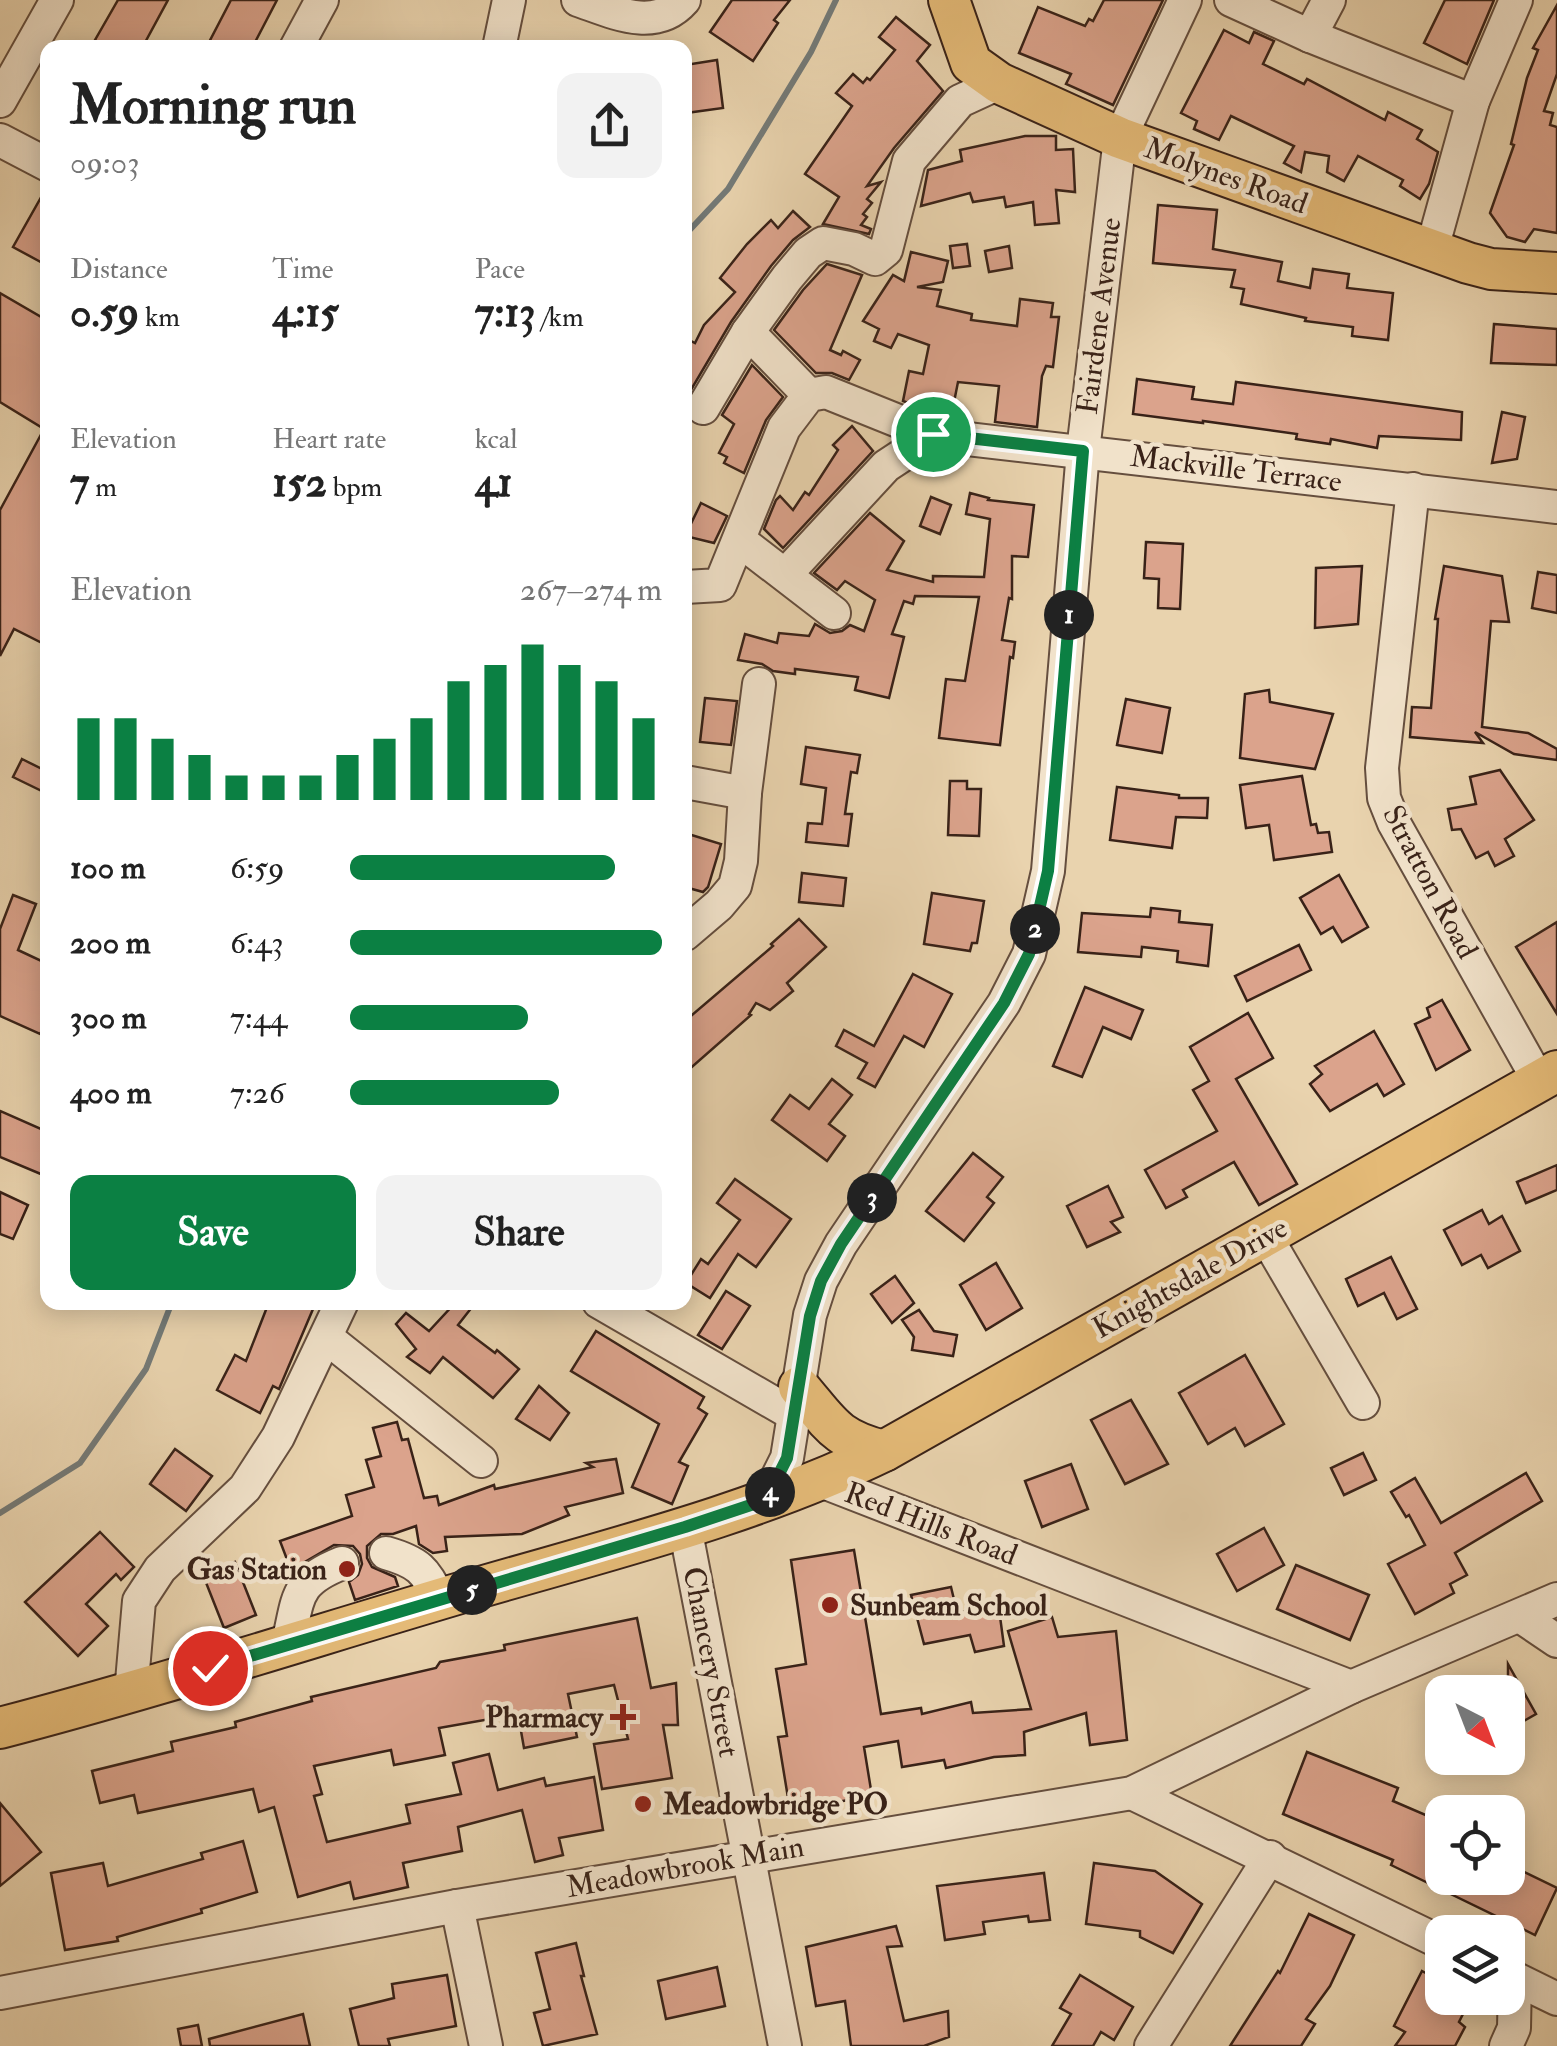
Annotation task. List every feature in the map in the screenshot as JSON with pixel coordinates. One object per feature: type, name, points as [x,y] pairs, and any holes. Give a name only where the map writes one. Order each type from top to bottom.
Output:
[{"type":"main road","name":"Molynes Road","points":[[949,0],[971,63],[999,83],[1120,138],[1491,269],[1557,273]]},
{"type":"main road","name":"Knightsdale Drive","points":[[821,1481],[884,1451],[1548,1076]]},
{"type":"main road","points":[[798,1401],[854,1444],[884,1451]]},
{"type":"main road","name":"Red Hills Road","points":[[0,1728],[131,1694],[288,1643],[685,1527],[821,1481]]},
{"type":"street","points":[[0,101],[57,0]]},
{"type":"street","points":[[301,40],[322,0]]},
{"type":"street","points":[[501,40],[509,0]]},
{"type":"street","points":[[578,0],[627,17],[656,18],[676,9],[684,0]]},
{"type":"street","name":"Fairdene Avenue","points":[[766,1500],[787,1458],[810,1316],[821,1281],[841,1244],[1004,1003],[1029,954],[1048,871],[1083,451],[1120,138],[1184,0]]},
{"type":"street","points":[[1231,0],[1473,101]]},
{"type":"street","points":[[1310,36],[1330,0]]},
{"type":"street","points":[[1432,249],[1473,101],[1516,0]]},
{"type":"street","points":[[703,408],[748,332],[808,253],[822,243],[854,249],[875,259],[886,250],[910,161],[960,101],[999,83]]},
{"type":"street","points":[[0,140],[40,161]]},
{"type":"street","points":[[692,587],[720,585],[784,428],[809,394],[748,332]]},
{"type":"street","name":"Mackville Terrace","points":[[809,394],[826,392],[933,434],[1557,507]]},
{"type":"street","points":[[786,574],[886,466],[933,434]]},
{"type":"street","name":"Stratton Road","points":[[1413,489],[1382,768],[1384,798],[1394,823],[1548,1076]]},
{"type":"street","points":[[738,540],[834,612]]},
{"type":"street","points":[[692,928],[735,886],[742,861],[760,684]]},
{"type":"street","points":[[692,783],[746,793]]},
{"type":"street","points":[[1265,1235],[1363,1403]]},
{"type":"street","points":[[131,1694],[140,1601],[160,1569],[245,1488],[278,1436],[339,1310]]},
{"type":"street","points":[[615,1310],[798,1401]]},
{"type":"street","points":[[327,1338],[481,1462]]},
{"type":"street","name":"Red Hills Road","points":[[821,1481],[1351,1687]]},
{"type":"street","name":"Chancery Street","points":[[685,1527],[785,2046]]},
{"type":"street","points":[[386,1553],[409,1559],[428,1574],[439,1599]]},
{"type":"street","points":[[288,1643],[300,1591],[314,1574],[342,1564]]},
{"type":"street","points":[[1351,1687],[1557,1599]]},
{"type":"street","points":[[1520,1616],[1557,1641]]},
{"type":"street","name":"Meadowbrook Main","points":[[0,1993],[458,1906],[1132,1794],[1351,1687]]},
{"type":"street","points":[[1132,1794],[1425,1934]]},
{"type":"street","points":[[1151,2046],[1270,1857]]},
{"type":"street","points":[[458,1906],[486,2046]]},
{"type":"street","points":[[1525,1984],[1557,1999]]},
{"type":"street","points":[[1506,2046],[1514,2028],[1513,2015]]},
{"type":"building","points":[[118,0],[168,0],[146,40],[95,40]]},
{"type":"building","points":[[231,0],[277,0],[256,40],[210,40]]},
{"type":"building","points":[[732,0],[790,0],[774,20],[778,23],[753,61],[710,32]]},
{"type":"building","points":[[1104,0],[1163,0],[1113,105],[1066,84],[1071,74],[1019,53],[1038,7],[1085,26],[1089,19],[1093,21]]},
{"type":"building","points":[[1445,0],[1494,0],[1467,64],[1424,43]]},
{"type":"building","points":[[1557,5],[1557,74],[1544,111],[1553,113],[1550,125],[1557,127],[1557,233],[1534,229],[1525,242],[1507,237],[1490,213],[1514,145],[1511,144],[1527,78],[1538,50],[1533,48]]},
{"type":"building","points":[[896,17],[930,45],[917,61],[943,91],[867,186],[881,182],[867,199],[872,203],[863,214],[867,217],[861,225],[871,229],[869,234],[823,224],[839,197],[805,174],[852,106],[836,93],[853,74],[863,83],[867,78],[870,80],[895,50],[879,37]]},
{"type":"building","points":[[1224,30],[1249,43],[1254,32],[1274,41],[1263,64],[1304,84],[1307,79],[1385,120],[1388,112],[1422,130],[1417,139],[1438,152],[1429,184],[1420,199],[1400,186],[1403,180],[1358,156],[1344,181],[1327,172],[1329,156],[1305,152],[1301,172],[1284,163],[1294,146],[1231,116],[1219,140],[1194,129],[1197,121],[1181,113]]},
{"type":"building","points":[[717,60],[723,108],[692,112],[692,64]]},
{"type":"building","points":[[1025,136],[1056,136],[1056,150],[1073,149],[1075,192],[1056,190],[1059,223],[1035,225],[1033,202],[1006,207],[1004,197],[973,202],[970,193],[921,206],[928,170],[962,161],[960,150]]},
{"type":"building","points":[[40,199],[40,262],[13,247]]},
{"type":"building","points":[[1158,205],[1217,210],[1213,249],[1282,262],[1278,281],[1310,288],[1313,269],[1349,274],[1347,288],[1393,293],[1388,340],[1352,336],[1353,327],[1305,321],[1306,318],[1241,304],[1244,289],[1231,287],[1235,270],[1153,263]]},
{"type":"building","points":[[793,211],[810,227],[771,266],[731,322],[692,388],[692,342],[695,343],[704,325],[735,292],[720,278],[771,220],[778,228]]},
{"type":"building","points":[[967,244],[970,266],[953,268],[950,246]]},
{"type":"building","points":[[1009,246],[1012,268],[989,272],[985,251]]},
{"type":"building","points":[[911,252],[948,261],[943,282],[917,287],[941,290],[937,306],[972,314],[971,320],[1017,326],[1020,299],[1053,303],[1051,317],[1059,317],[1053,367],[1046,366],[1042,376],[1037,427],[995,422],[999,386],[958,382],[951,417],[903,401],[909,371],[923,374],[929,345],[898,334],[891,348],[874,341],[879,329],[863,321],[893,275],[904,281]]},
{"type":"building","points":[[827,264],[862,275],[830,350],[841,355],[843,351],[860,360],[849,380],[832,373],[816,373],[774,330]]},
{"type":"building","points":[[0,293],[40,316],[40,427],[0,402]]},
{"type":"building","points":[[1494,324],[1557,329],[1557,365],[1491,363]]},
{"type":"building","points":[[752,365],[783,397],[766,420],[744,473],[724,463],[727,457],[719,453],[734,424],[722,415]]},
{"type":"building","points":[[1137,379],[1194,387],[1192,399],[1233,404],[1236,382],[1462,412],[1461,440],[1379,436],[1377,448],[1133,414]]},
{"type":"building","points":[[1502,412],[1525,417],[1517,459],[1492,463]]},
{"type":"building","points":[[852,426],[873,451],[783,548],[764,529],[776,500],[780,496],[793,510],[805,492],[809,495],[838,450],[833,445]]},
{"type":"building","points":[[40,436],[40,642],[14,629],[0,656],[0,510]]},
{"type":"building","points":[[970,493],[988,500],[1034,505],[1028,557],[1012,556],[1012,599],[1009,598],[1002,640],[1015,642],[1000,745],[939,738],[946,679],[965,681],[979,597],[915,596],[913,604],[904,601],[892,634],[904,637],[889,698],[855,690],[858,677],[795,669],[795,674],[773,671],[762,664],[738,660],[745,634],[777,643],[779,633],[809,636],[815,624],[830,633],[850,625],[864,631],[875,600],[845,581],[837,590],[814,573],[870,513],[904,541],[887,570],[933,582],[933,576],[984,577],[990,519],[966,514]]},
{"type":"building","points":[[931,497],[951,505],[940,534],[920,526]]},
{"type":"building","points":[[701,503],[727,516],[714,543],[692,538],[692,522]]},
{"type":"building","points":[[1146,542],[1183,544],[1180,609],[1158,608],[1159,579],[1144,578]]},
{"type":"building","points":[[1362,566],[1358,624],[1315,628],[1316,568]]},
{"type":"building","points":[[1444,566],[1502,576],[1509,622],[1491,621],[1482,727],[1528,733],[1557,749],[1557,760],[1514,754],[1475,732],[1483,743],[1410,737],[1412,707],[1431,708],[1435,619]]},
{"type":"building","points":[[1538,572],[1557,575],[1557,613],[1532,608]]},
{"type":"building","points":[[1269,690],[1270,702],[1333,714],[1315,769],[1240,758],[1245,694]]},
{"type":"building","points":[[705,698],[737,701],[731,745],[700,742]]},
{"type":"building","points":[[1126,699],[1170,708],[1162,753],[1117,745]]},
{"type":"building","points":[[806,747],[860,755],[857,773],[851,772],[845,814],[852,814],[848,846],[806,842],[808,823],[822,824],[826,788],[801,784]]},
{"type":"building","points":[[22,759],[40,768],[40,790],[13,777]]},
{"type":"building","points":[[1500,770],[1534,820],[1505,839],[1514,856],[1495,866],[1488,852],[1476,858],[1461,829],[1452,830],[1448,809],[1476,804],[1470,777]]},
{"type":"building","points":[[1302,776],[1311,825],[1316,824],[1318,833],[1329,832],[1332,852],[1274,860],[1269,825],[1246,828],[1240,785]]},
{"type":"building","points":[[950,781],[967,781],[967,789],[981,789],[979,836],[948,835]]},
{"type":"building","points":[[1117,787],[1179,798],[1208,798],[1207,818],[1176,817],[1172,848],[1110,840]]},
{"type":"building","points":[[692,835],[721,844],[703,892],[692,889]]},
{"type":"building","points":[[802,873],[846,878],[843,906],[799,902]]},
{"type":"building","points":[[1339,875],[1368,927],[1342,942],[1333,927],[1321,934],[1300,898]]},
{"type":"building","points":[[932,893],[984,901],[977,943],[972,943],[970,951],[924,944]]},
{"type":"building","points":[[13,895],[36,904],[18,950],[40,960],[40,1034],[0,1016],[0,929]]},
{"type":"building","points":[[1151,908],[1180,911],[1179,922],[1212,925],[1208,966],[1177,962],[1178,951],[1142,947],[1141,957],[1078,952],[1082,913],[1150,917]]},
{"type":"building","points":[[799,919],[826,947],[787,983],[793,991],[770,1010],[756,1003],[751,1015],[692,1067],[692,1015]]},
{"type":"building","points":[[1557,922],[1557,1014],[1516,947]]},
{"type":"building","points":[[1299,945],[1311,970],[1247,1001],[1235,976]]},
{"type":"building","points":[[913,974],[952,994],[924,1047],[904,1036],[875,1087],[858,1078],[867,1063],[836,1046],[844,1030],[874,1046]]},
{"type":"building","points":[[1085,987],[1143,1010],[1131,1039],[1103,1027],[1082,1077],[1053,1066]]},
{"type":"building","points":[[1442,1000],[1470,1050],[1436,1070],[1415,1024],[1430,1017],[1427,1008]]},
{"type":"building","points":[[1248,1013],[1273,1058],[1236,1079],[1297,1184],[1259,1205],[1234,1162],[1183,1190],[1187,1197],[1166,1208],[1145,1170],[1217,1131],[1193,1090],[1209,1081],[1190,1047]]},
{"type":"building","points":[[1374,1031],[1404,1084],[1384,1096],[1377,1084],[1330,1111],[1310,1084],[1322,1074],[1315,1066]]},
{"type":"building","points":[[832,1079],[852,1095],[829,1124],[845,1136],[827,1161],[772,1120],[790,1095],[809,1109]]},
{"type":"building","points":[[0,1111],[40,1128],[40,1174],[0,1157]]},
{"type":"building","points":[[973,1153],[1003,1177],[987,1197],[994,1203],[964,1241],[926,1211]]},
{"type":"building","points":[[1557,1165],[1557,1190],[1526,1203],[1517,1182]]},
{"type":"building","points":[[735,1179],[791,1219],[756,1267],[738,1254],[710,1298],[692,1287],[692,1273],[701,1259],[708,1264],[740,1220],[717,1203]]},
{"type":"building","points":[[1108,1186],[1123,1217],[1111,1222],[1120,1232],[1087,1247],[1067,1206]]},
{"type":"building","points":[[0,1192],[28,1205],[13,1239],[0,1234]]},
{"type":"building","points":[[1482,1210],[1489,1224],[1502,1216],[1520,1251],[1488,1268],[1481,1255],[1462,1265],[1444,1230]]},
{"type":"building","points":[[1391,1257],[1417,1309],[1397,1319],[1384,1293],[1358,1306],[1346,1279]]},
{"type":"building","points":[[996,1263],[1022,1308],[986,1330],[960,1285]]},
{"type":"building","points":[[895,1276],[914,1303],[892,1323],[871,1294]]},
{"type":"building","points":[[726,1291],[750,1306],[722,1349],[698,1335]]},
{"type":"building","points":[[266,1310],[313,1310],[279,1389],[273,1386],[260,1413],[217,1390],[235,1355],[246,1361]]},
{"type":"building","points":[[449,1310],[470,1310],[458,1325],[519,1369],[493,1398],[443,1357],[430,1373],[407,1357],[416,1349],[396,1324],[406,1313],[429,1331]]},
{"type":"building","points":[[919,1310],[934,1331],[957,1335],[953,1356],[912,1350],[914,1337],[902,1320]]},
{"type":"building","points":[[596,1331],[704,1397],[698,1408],[707,1414],[679,1462],[688,1466],[672,1504],[632,1487],[659,1424],[571,1371]]},
{"type":"building","points":[[1245,1355],[1284,1424],[1245,1446],[1235,1428],[1208,1444],[1179,1393]]},
{"type":"building","points":[[539,1386],[569,1413],[550,1440],[516,1419]]},
{"type":"building","points":[[1131,1400],[1168,1464],[1125,1484],[1091,1420]]},
{"type":"building","points":[[397,1422],[402,1440],[408,1439],[424,1498],[437,1496],[439,1505],[494,1485],[495,1489],[593,1467],[586,1463],[616,1459],[623,1493],[565,1507],[569,1515],[522,1534],[445,1537],[447,1551],[433,1553],[419,1544],[416,1526],[381,1534],[367,1546],[367,1558],[372,1567],[395,1577],[398,1586],[355,1600],[349,1582],[358,1575],[362,1564],[353,1546],[334,1545],[291,1570],[280,1541],[352,1516],[346,1495],[374,1487],[366,1460],[381,1456],[373,1428]]},
{"type":"building","points":[[175,1449],[212,1476],[186,1511],[150,1484]]},
{"type":"building","points":[[1363,1453],[1376,1480],[1344,1495],[1331,1468]]},
{"type":"building","points":[[1071,1464],[1088,1509],[1042,1527],[1025,1481]]},
{"type":"building","points":[[1526,1473],[1542,1501],[1455,1553],[1467,1575],[1450,1584],[1454,1593],[1415,1614],[1388,1564],[1425,1545],[1391,1492],[1415,1478],[1441,1523]]},
{"type":"building","points":[[1264,1528],[1284,1565],[1237,1591],[1217,1554]]},
{"type":"building","points":[[100,1532],[134,1567],[121,1580],[116,1574],[86,1604],[108,1626],[78,1656],[25,1602]]},
{"type":"building","points":[[854,1550],[881,1714],[921,1708],[922,1714],[971,1702],[973,1713],[1031,1709],[1008,1631],[1052,1617],[1058,1637],[1116,1631],[1127,1740],[1090,1745],[1086,1713],[1024,1732],[1025,1755],[994,1757],[946,1768],[944,1760],[902,1767],[898,1741],[864,1747],[872,1796],[790,1810],[778,1737],[787,1736],[776,1669],[806,1664],[791,1560]]},
{"type":"building","points":[[235,1562],[256,1615],[224,1628],[203,1575]]},
{"type":"building","points":[[1296,1565],[1369,1595],[1350,1640],[1277,1609]]},
{"type":"building","points":[[951,1587],[957,1612],[999,1609],[1004,1646],[975,1652],[970,1635],[924,1644],[911,1595]]},
{"type":"building","points":[[637,1618],[651,1688],[676,1683],[678,1725],[663,1725],[672,1778],[602,1789],[594,1744],[628,1739],[614,1685],[568,1694],[577,1737],[524,1748],[518,1714],[439,1728],[445,1755],[394,1765],[391,1750],[314,1766],[322,1794],[314,1796],[327,1842],[410,1823],[406,1805],[461,1794],[453,1763],[489,1754],[498,1790],[544,1778],[546,1786],[594,1777],[603,1830],[559,1838],[563,1855],[535,1862],[522,1810],[458,1827],[462,1851],[403,1863],[408,1887],[354,1899],[350,1882],[298,1897],[274,1807],[259,1812],[253,1789],[138,1813],[134,1795],[100,1803],[92,1771],[173,1751],[171,1742],[236,1727],[235,1722],[312,1701],[311,1697],[436,1668],[440,1662]]},
{"type":"building","points":[[1525,1694],[1536,1714],[1525,1720]]},
{"type":"building","points":[[1307,1752],[1398,1788],[1393,1801],[1425,1815],[1425,1882],[1391,1865],[1393,1860],[1283,1814]]},
{"type":"building","points":[[0,1803],[41,1852],[0,1886]]},
{"type":"building","points":[[243,1841],[257,1892],[201,1909],[202,1913],[117,1937],[118,1941],[65,1950],[51,1873],[103,1863],[108,1886],[203,1859],[201,1853]]},
{"type":"building","points":[[1094,1863],[1155,1871],[1202,1904],[1173,1953],[1140,1937],[1140,1931],[1086,1924]]},
{"type":"building","points":[[1525,1872],[1557,1888],[1535,1935],[1525,1930],[1525,1915],[1494,1915],[1453,1895],[1525,1895]]},
{"type":"building","points":[[1044,1873],[1050,1920],[1029,1922],[1028,1916],[983,1922],[985,1934],[945,1940],[937,1886]]},
{"type":"building","points":[[1309,1914],[1354,1935],[1330,1986],[1306,2019],[1315,2024],[1301,2046],[1230,2046],[1280,1973]]},
{"type":"building","points":[[896,1926],[902,1946],[887,1947],[904,2021],[948,2011],[949,2037],[924,2046],[851,2046],[845,2001],[816,2006],[806,1947]]},
{"type":"building","points":[[576,1943],[597,2034],[543,2046],[534,2013],[550,2009],[536,1953]]},
{"type":"building","points":[[717,1967],[725,2006],[666,2019],[658,1981]]},
{"type":"building","points":[[1422,1971],[1425,2015],[1462,2015],[1459,2022],[1465,2027],[1455,2046],[1395,2046],[1405,2032],[1394,2026]]},
{"type":"building","points":[[447,1975],[456,2026],[388,2039],[390,2046],[359,2046],[350,2009],[394,1998],[392,1984]]},
{"type":"building","points":[[1080,1975],[1133,2007],[1114,2040],[1101,2032],[1093,2046],[1052,2046],[1071,2014],[1060,2008]]},
{"type":"building","points":[[303,2014],[310,2046],[210,2046],[209,2039]]},
{"type":"building","points":[[198,2025],[202,2046],[181,2046],[178,2029]]},
{"type":"waterway","points":[[692,228],[728,189],[811,52],[836,0]]},
{"type":"waterway","points":[[0,1513],[80,1463],[146,1369],[169,1310]]},
{"type":"place","name":"Gas Station","points":[[347,1569]]},
{"type":"place","name":"Sunbeam School","points":[[830,1605]]},
{"type":"place","name":"Pharmacy","points":[[623,1717]]},
{"type":"place","name":"Meadowbridge PO","points":[[643,1804]]},
{"type":"route","points":[[210,1668],[766,1500],[787,1458],[810,1316],[821,1281],[841,1244],[1004,1003],[1029,954],[1048,871],[1083,451],[933,434]]}]
